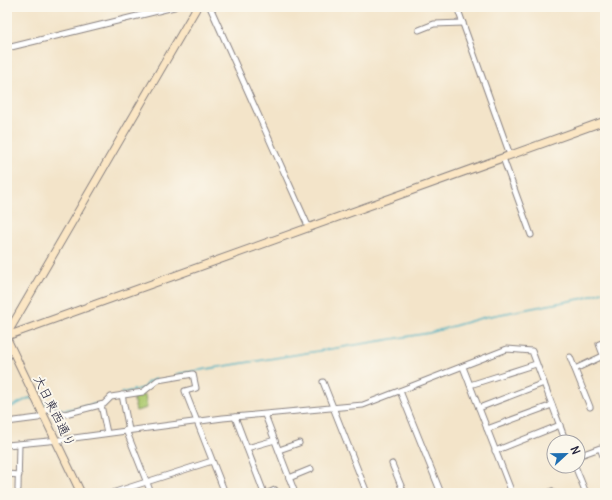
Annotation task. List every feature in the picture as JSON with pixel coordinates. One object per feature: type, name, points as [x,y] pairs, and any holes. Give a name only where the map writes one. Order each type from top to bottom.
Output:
[{"type":"street","points":[[7,48],[174,7]]},
{"type":"street","points":[[7,335],[198,7]]},
{"type":"street","points":[[210,7],[309,228]]},
{"type":"street","points":[[457,7],[531,235]]},
{"type":"street","points":[[419,30],[434,24],[463,23]]},
{"type":"street","points":[[7,335],[605,121]]},
{"type":"street","name":"大日東西通り","points":[[7,339],[81,493]]},
{"type":"street","points":[[575,369],[604,358],[599,344],[605,342]]},
{"type":"street","points":[[7,445],[235,417],[362,405],[508,349],[532,350],[563,434]]},
{"type":"street","points":[[570,357],[590,407]]},
{"type":"street","points":[[470,385],[536,364]]},
{"type":"street","points":[[463,367],[512,493]]},
{"type":"street","points":[[7,422],[38,418],[48,409],[65,414],[101,405],[111,397],[146,390],[158,380],[193,374],[196,388],[185,391],[225,493]]},
{"type":"street","points":[[323,382],[367,493]]},
{"type":"street","points":[[479,408],[544,384]]},
{"type":"street","points":[[400,391],[441,493]]},
{"type":"street","points":[[122,395],[128,430],[151,493]]},
{"type":"street","points":[[101,405],[107,433]]},
{"type":"street","points":[[487,429],[552,405]]},
{"type":"street","points":[[265,414],[295,493]]},
{"type":"street","points":[[235,417],[264,493]]},
{"type":"street","points":[[496,451],[560,425]]},
{"type":"street","points":[[248,448],[274,440]]},
{"type":"street","points":[[279,450],[299,443]]},
{"type":"street","points":[[18,489],[19,444]]},
{"type":"street","points":[[586,453],[600,448],[605,461]]},
{"type":"street","points":[[112,493],[212,461]]},
{"type":"street","points":[[392,464],[404,493]]},
{"type":"street","points":[[289,478],[311,469]]},
{"type":"street","points":[[7,474],[19,475]]},
{"type":"street","points":[[578,474],[586,493]]},
{"type":"street","points":[[268,493],[275,490],[276,493]]},
{"type":"green space","points":[[145,395],[147,408],[136,411],[133,396]]},
{"type":"waterway","points":[[176,374],[429,333],[485,317],[585,298],[605,291]]},
{"type":"waterway","points":[[122,393],[143,388],[148,382],[156,379]]},
{"type":"waterway","points":[[7,409],[29,398],[32,399]]},
{"type":"waterway","points":[[40,402],[64,410],[96,404]]}]
